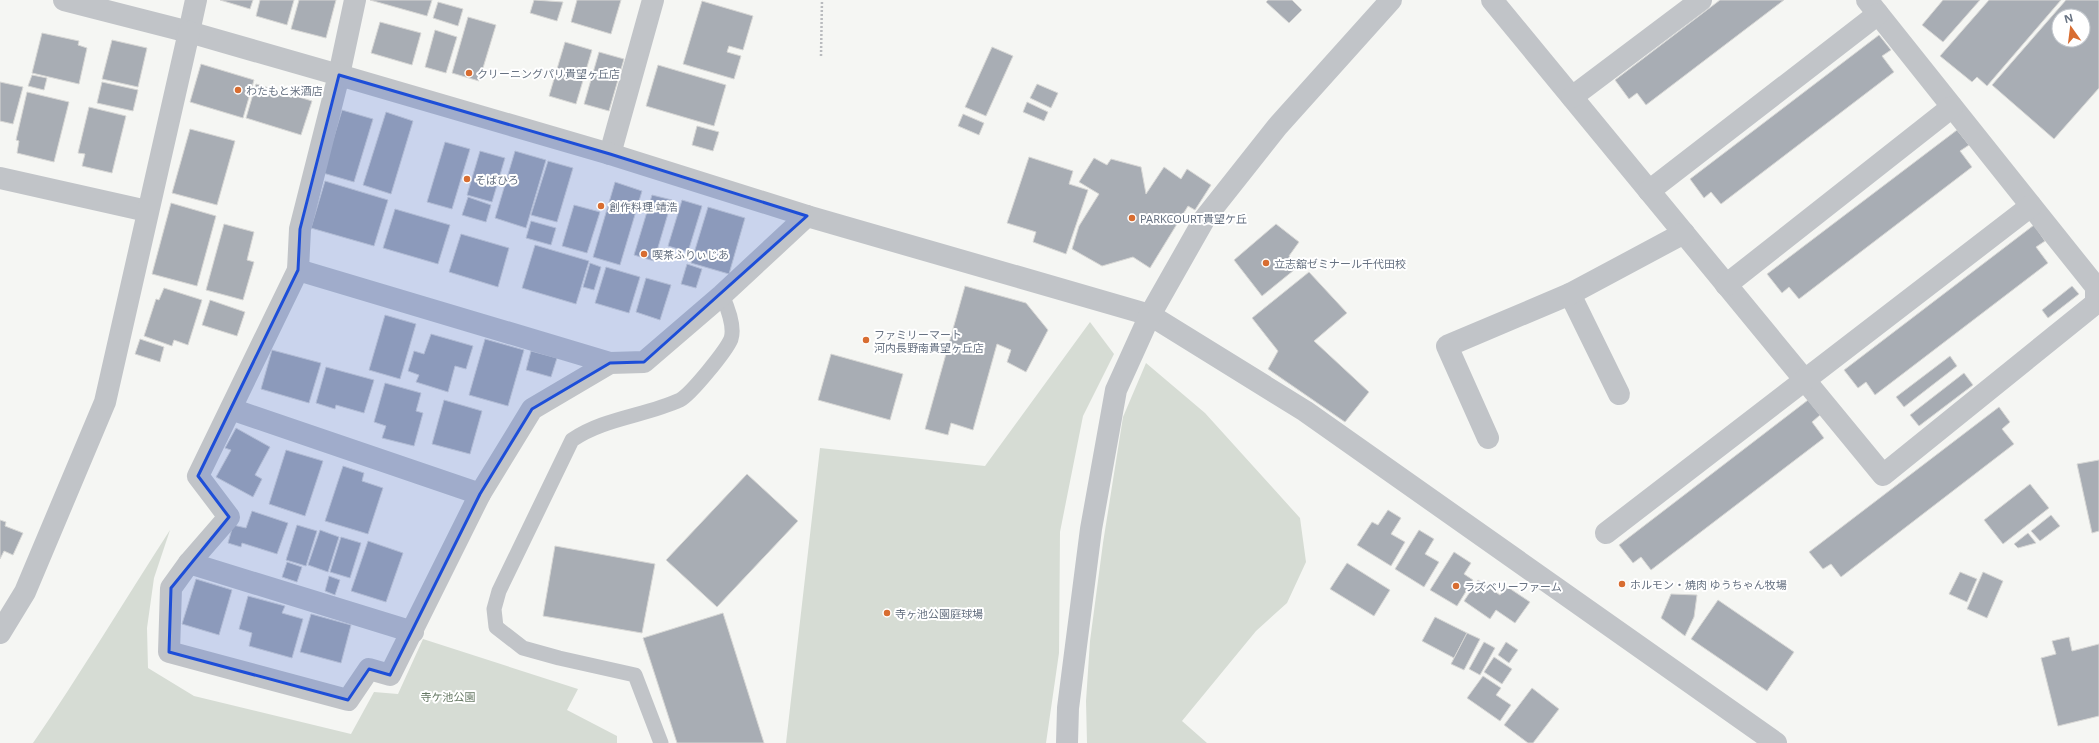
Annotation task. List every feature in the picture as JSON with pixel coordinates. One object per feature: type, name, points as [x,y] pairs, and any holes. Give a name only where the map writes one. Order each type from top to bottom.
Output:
[{"type":"street","points":[[64,0],[189,32],[339,75],[610,154],[807,216],[1150,315],[1305,410],[1776,743]]},
{"type":"street","points":[[0,634],[25,592],[104,402],[196,0]]},
{"type":"street","points":[[354,0],[339,75],[300,229],[298,270],[198,476],[229,516],[189,563],[171,588],[170,652],[348,700],[369,669],[390,676],[480,494],[532,409],[610,363]]},
{"type":"street","points":[[610,154],[653,0]]},
{"type":"street","points":[[1067,743],[1068,708],[1090,530],[1116,390],[1150,315],[1205,218],[1277,127],[1391,0]]},
{"type":"street","points":[[1492,0],[1883,475],[2096,303],[2096,287],[1872,7],[1649,190]]},
{"type":"street","points":[[1572,97],[1701,0]]},
{"type":"street","points":[[1726,285],[1952,107]]},
{"type":"street","points":[[0,178],[147,211]]},
{"type":"street","points":[[1606,533],[2031,206]]},
{"type":"street","points":[[298,270],[610,363],[644,362],[722,295],[807,216]]},
{"type":"street","points":[[1488,438],[1447,346],[1570,294],[1684,233]]},
{"type":"street","points":[[1570,294],[1619,394]]},
{"type":"street","points":[[231,409],[480,494]]},
{"type":"street","points":[[189,563],[413,632]]},
{"type":"lane","points":[[661,743],[634,675],[522,648],[496,627],[494,609],[499,591],[572,440],[586,430],[682,399],[716,362],[731,338],[730,315],[722,295]]},
{"type":"path","points":[[821,56],[822,0]]},
{"type":"highlighted area","points":[[339,75],[610,154],[807,216],[644,362],[610,363],[532,409],[480,494],[390,675],[369,669],[348,700],[169,652],[171,588],[229,517],[198,476],[298,270],[300,229]]},
{"type":"green space","points":[[1090,322],[1114,354],[1083,416],[1060,532],[1059,653],[1046,743],[786,743],[820,448],[985,466]]},
{"type":"green space","points":[[1146,363],[1205,413],[1300,518],[1306,562],[1287,603],[1256,631],[1182,721],[1207,743],[1087,743],[1086,701],[1090,641],[1103,543],[1123,417]]},
{"type":"green space","name":"寺ケ池公園","points":[[170,530],[154,578],[147,628],[148,668],[194,696],[351,734],[374,692],[398,694],[423,639],[578,689],[567,710],[617,736],[617,743],[33,743]]},
{"type":"building","points":[[220,0],[253,0],[250,9]]},
{"type":"building","points":[[260,0],[294,0],[287,25],[256,16]]},
{"type":"building","points":[[299,0],[336,0],[326,38],[291,29]]},
{"type":"building","points":[[370,0],[432,0],[427,16]]},
{"type":"building","points":[[534,0],[563,2],[557,21],[530,13]]},
{"type":"building","points":[[577,0],[621,0],[611,34],[571,22]]},
{"type":"building","points":[[1268,0],[1292,0],[1302,10],[1289,23],[1266,2]]},
{"type":"building","points":[[1720,0],[1784,0],[1646,105],[1637,93],[1629,99],[1615,80]]},
{"type":"building","points":[[1943,0],[1980,0],[1943,42],[1922,25]]},
{"type":"building","points":[[1989,0],[2061,0],[2054,8],[2051,8],[2051,12],[1987,86],[1977,77],[1972,82],[1940,56]]},
{"type":"building","points":[[2066,0],[2099,0],[2099,88],[2054,139],[1992,85],[2051,17],[2051,48],[2091,48],[2091,8],[2059,8]]},
{"type":"building","points":[[702,1],[753,16],[743,50],[729,46],[727,52],[741,56],[734,79],[683,64]]},
{"type":"building","points":[[438,2],[463,9],[458,26],[433,18]]},
{"type":"building","points":[[468,17],[496,25],[479,81],[452,73]]},
{"type":"building","points":[[380,22],[421,33],[412,65],[371,53]]},
{"type":"building","points":[[435,30],[457,37],[446,73],[425,67]]},
{"type":"building","points":[[42,33],[79,41],[78,45],[87,48],[79,84],[32,73]]},
{"type":"building","points":[[1879,35],[1891,50],[1882,56],[1894,72],[1721,204],[1711,192],[1704,198],[1690,179]]},
{"type":"building","points":[[112,40],[147,48],[138,87],[102,79]]},
{"type":"building","points":[[565,42],[592,50],[576,104],[549,96]]},
{"type":"building","points":[[992,47],[1013,56],[986,116],[965,107]]},
{"type":"building","points":[[599,52],[624,59],[609,111],[584,104]]},
{"type":"building","points":[[201,64],[254,80],[243,118],[190,102]]},
{"type":"building","points":[[658,65],[726,85],[714,126],[646,106]]},
{"type":"building","points":[[32,75],[47,78],[44,90],[28,86]]},
{"type":"building","points":[[0,82],[23,87],[13,124],[0,121]]},
{"type":"building","points":[[102,82],[138,90],[133,111],[97,103]]},
{"type":"building","points":[[256,84],[312,101],[301,135],[246,118]]},
{"type":"building","points":[[1037,84],[1058,93],[1051,108],[1030,98]]},
{"type":"building","points":[[27,92],[69,102],[54,162],[17,153],[19,141],[16,140]]},
{"type":"building","points":[[1027,102],[1048,112],[1044,121],[1023,112]]},
{"type":"building","points":[[89,107],[126,116],[112,173],[82,166],[85,154],[78,153]]},
{"type":"building","points":[[342,110],[373,119],[354,182],[323,173]]},
{"type":"building","points":[[386,112],[413,121],[391,194],[363,185]]},
{"type":"building","points":[[963,114],[984,123],[979,135],[958,126]]},
{"type":"building","points":[[697,126],[719,132],[713,151],[692,145]]},
{"type":"building","points":[[190,129],[235,141],[217,205],[172,193]]},
{"type":"building","points":[[1957,130],[1969,145],[1960,151],[1972,167],[1799,299],[1789,287],[1782,293],[1767,274]]},
{"type":"building","points":[[445,142],[470,149],[452,209],[427,202]]},
{"type":"building","points":[[480,151],[505,158],[492,202],[467,195]]},
{"type":"building","points":[[515,151],[546,160],[526,228],[495,218]]},
{"type":"building","points":[[1029,157],[1073,171],[1069,184],[1088,190],[1066,254],[1033,242],[1036,232],[1007,223]]},
{"type":"building","name":"PARKCOURT貴望ケ丘","points":[[1094,158],[1107,165],[1111,159],[1141,167],[1146,194],[1164,167],[1181,179],[1187,169],[1211,185],[1195,210],[1188,206],[1150,268],[1133,257],[1102,266],[1072,249],[1079,226],[1099,194],[1079,182]]},
{"type":"building","points":[[548,161],[573,168],[557,222],[531,215]]},
{"type":"building","points":[[325,181],[388,200],[374,246],[311,228]]},
{"type":"building","points":[[615,182],[642,191],[620,265],[593,257]]},
{"type":"building","points":[[652,195],[672,200],[654,261],[634,255]]},
{"type":"building","points":[[468,197],[491,205],[486,222],[462,215]]},
{"type":"building","points":[[682,200],[702,206],[688,252],[668,246]]},
{"type":"building","points":[[171,203],[216,216],[197,286],[152,274]]},
{"type":"building","points":[[574,205],[600,212],[587,253],[562,246]]},
{"type":"building","points":[[708,207],[745,218],[729,274],[691,263]]},
{"type":"building","points":[[395,209],[450,225],[438,264],[383,248]]},
{"type":"building","points":[[531,221],[556,228],[551,245],[526,238]]},
{"type":"building","points":[[224,224],[254,232],[247,260],[254,262],[243,300],[206,290]]},
{"type":"building","name":"立志舘ゼミナール千代田校","points":[[1276,224],[1299,242],[1289,256],[1299,266],[1262,296],[1234,260]]},
{"type":"building","points":[[2034,225],[2045,241],[2036,247],[2048,263],[1875,395],[1866,382],[1858,388],[1844,370]]},
{"type":"building","points":[[461,234],[509,248],[498,287],[449,272]]},
{"type":"building","points":[[535,245],[589,261],[576,304],[522,288]]},
{"type":"building","points":[[590,263],[601,267],[594,290],[583,287]]},
{"type":"building","points":[[687,264],[702,269],[696,288],[681,284]]},
{"type":"building","points":[[606,267],[640,277],[629,313],[595,303]]},
{"type":"building","points":[[1309,272],[1347,313],[1314,341],[1369,392],[1345,422],[1268,369],[1278,351],[1252,318]]},
{"type":"building","points":[[646,278],[671,285],[660,320],[636,312]]},
{"type":"building","points":[[965,286],[1026,303],[1048,330],[1026,372],[1007,362],[1011,350],[997,344],[973,430],[951,423],[948,435],[925,429]]},
{"type":"building","points":[[2072,286],[2079,294],[2048,318],[2042,310]]},
{"type":"building","points":[[164,288],[202,300],[188,345],[174,340],[172,346],[144,336],[156,299],[159,300]]},
{"type":"building","points":[[210,300],[245,312],[237,336],[202,325]]},
{"type":"building","points":[[385,315],[416,324],[400,379],[369,370]]},
{"type":"building","points":[[431,334],[473,346],[466,369],[455,366],[448,392],[416,382],[419,375],[408,371],[414,351],[424,354]]},
{"type":"building","points":[[140,339],[164,347],[160,362],[135,354]]},
{"type":"building","points":[[485,339],[524,350],[508,406],[469,395]]},
{"type":"building","points":[[272,350],[321,363],[309,403],[261,389]]},
{"type":"building","points":[[531,351],[557,358],[551,377],[526,370]]},
{"type":"building","points":[[831,354],[903,374],[890,420],[818,400]]},
{"type":"building","points":[[1950,356],[1957,366],[1904,407],[1896,397]]},
{"type":"building","points":[[326,367],[374,380],[364,413],[336,405],[335,409],[316,403]]},
{"type":"building","points":[[1964,373],[1973,385],[1919,426],[1910,415]]},
{"type":"building","points":[[385,383],[421,393],[416,411],[423,413],[414,446],[382,438],[386,426],[374,422]]},
{"type":"building","points":[[444,400],[482,411],[470,454],[432,444]]},
{"type":"building","points":[[1808,400],[1820,415],[1812,422],[1824,438],[1651,570],[1641,557],[1633,563],[1619,545]]},
{"type":"building","points":[[1999,407],[2010,422],[2002,429],[2014,444],[1841,577],[1831,564],[1823,569],[1809,552]]},
{"type":"building","points":[[236,428],[270,447],[255,475],[262,479],[253,497],[216,477],[231,450],[225,448]]},
{"type":"building","points":[[286,450],[323,461],[305,516],[269,504]]},
{"type":"building","points":[[2099,460],[2099,531],[2092,533],[2077,464]]},
{"type":"building","points":[[343,466],[364,473],[362,481],[383,488],[368,534],[325,521]]},
{"type":"building","points":[[747,474],[798,521],[717,607],[666,560]]},
{"type":"building","points":[[2030,484],[2049,508],[2003,544],[1984,520]]},
{"type":"building","points":[[1388,510],[1401,518],[1391,534],[1405,542],[1391,566],[1357,545],[1372,522],[1378,525]]},
{"type":"building","points":[[252,511],[288,523],[277,554],[242,543],[241,547],[228,543],[233,525],[246,528]]},
{"type":"building","points":[[2051,515],[2060,526],[2040,541],[2031,531]]},
{"type":"building","points":[[0,520],[6,522],[5,526],[23,533],[13,555],[4,551],[0,559]]},
{"type":"building","points":[[297,525],[317,531],[306,566],[286,560]]},
{"type":"building","points":[[320,530],[339,537],[328,572],[308,565]]},
{"type":"building","points":[[1419,530],[1434,539],[1425,554],[1439,562],[1424,587],[1395,569]]},
{"type":"building","points":[[2028,533],[2036,543],[2018,548],[2014,544]]},
{"type":"building","points":[[341,537],[361,543],[350,578],[330,572]]},
{"type":"building","points":[[368,541],[403,553],[386,602],[351,591]]},
{"type":"building","points":[[555,546],[655,564],[642,633],[543,616]]},
{"type":"building","points":[[1454,552],[1471,563],[1464,574],[1473,580],[1457,606],[1430,590]]},
{"type":"building","points":[[287,562],[302,567],[297,582],[282,577]]},
{"type":"building","points":[[1347,563],[1390,590],[1374,616],[1330,589]]},
{"type":"building","points":[[1960,572],[1977,579],[1967,602],[1949,594]]},
{"type":"building","points":[[1983,572],[2003,581],[1987,618],[1967,609]]},
{"type":"building","points":[[329,576],[340,580],[335,595],[325,591]]},
{"type":"building","points":[[196,579],[232,590],[219,635],[182,624]]},
{"type":"building","points":[[1478,580],[1500,595],[1506,586],[1530,602],[1515,623],[1496,610],[1490,619],[1464,601]]},
{"type":"building","points":[[1671,594],[1697,595],[1694,617],[1685,636],[1661,618]]},
{"type":"building","points":[[248,596],[285,606],[282,613],[303,619],[292,658],[249,646],[252,633],[239,629]]},
{"type":"building","points":[[1718,600],[1794,652],[1767,691],[1691,639]]},
{"type":"building","points":[[723,613],[764,743],[677,743],[643,638]]},
{"type":"building","points":[[311,614],[351,625],[341,663],[300,652]]},
{"type":"building","points":[[1435,617],[1467,633],[1454,658],[1422,641]]},
{"type":"building","points":[[1467,633],[1480,639],[1464,670],[1451,664]]},
{"type":"building","points":[[2069,637],[2072,651],[2099,644],[2099,716],[2058,726],[2041,658],[2056,654],[2052,641]]},
{"type":"building","points":[[1484,642],[1495,648],[1480,675],[1469,669]]},
{"type":"building","points":[[1506,642],[1518,650],[1509,663],[1498,655]]},
{"type":"building","points":[[1494,657],[1512,669],[1502,684],[1484,672]]},
{"type":"building","points":[[1483,676],[1501,688],[1496,695],[1511,705],[1500,721],[1467,698]]},
{"type":"building","points":[[1532,688],[1559,709],[1533,743],[1528,743],[1504,725]]},
{"type":"place","name":"クリーニングパリ貴望ヶ丘店","points":[[469,73]]},
{"type":"place","name":"わたもと米酒店","points":[[238,90]]},
{"type":"place","name":"そばひろ","points":[[467,179]]},
{"type":"place","name":"創作料理 靖浩","points":[[601,206]]},
{"type":"place","name":"PARKCOURT貴望ケ丘","points":[[1132,218]]},
{"type":"place","name":"喫茶ふりぃじあ","points":[[644,254]]},
{"type":"place","name":"立志舘ゼミナール千代田校","points":[[1266,263]]},
{"type":"place","name":"ファミリーマート 河内長野南貴望ヶ丘店","points":[[866,340]]},
{"type":"place","name":"ホルモン・焼肉 ゆうちゃん牧場","points":[[1622,584]]},
{"type":"place","name":"ラズベリーファーム","points":[[1456,586]]},
{"type":"place","name":"寺ヶ池公園庭球場","points":[[887,613]]}]
